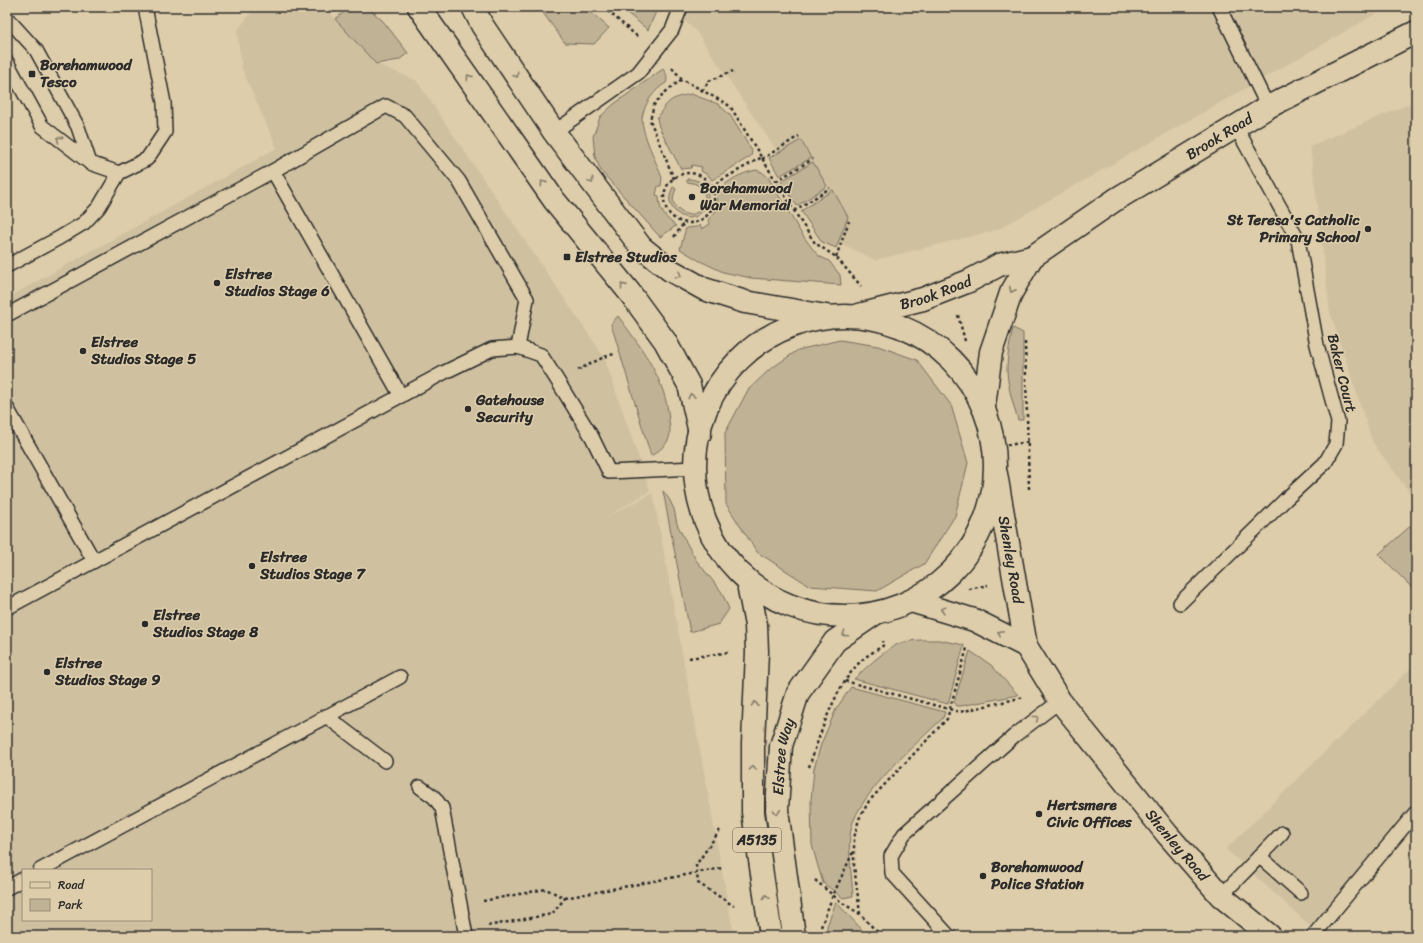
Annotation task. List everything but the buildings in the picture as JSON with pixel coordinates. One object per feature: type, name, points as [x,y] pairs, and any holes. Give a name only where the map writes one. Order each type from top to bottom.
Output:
[{"type":"main road","points":[[420,7],[554,200],[630,293],[665,341],[689,384],[700,433]]},
{"type":"main road","points":[[473,7],[482,25],[554,132],[641,247],[670,270],[704,289],[745,302],[826,316],[859,315],[892,322],[921,335],[948,354],[969,379],[984,406],[996,446],[996,474],[988,514],[969,551],[945,578],[911,601],[877,613],[839,616],[800,609],[749,589],[730,565],[714,539],[700,506],[695,468],[700,433],[712,396],[734,364],[763,340],[794,324],[826,316]]},
{"type":"main road","name":"Brook Road","points":[[859,315],[923,299],[968,281],[999,265],[1032,257],[1115,200],[1268,107],[1416,32]]},
{"type":"main road","name":"Brook Road","points":[[984,406],[990,352],[1011,293],[1032,257]]},
{"type":"main road","name":"Shenley Road","points":[[996,474],[1026,646],[1060,701],[1167,834],[1220,896],[1270,936]]},
{"type":"main road","name":"Elstree Way","points":[[749,589],[756,625],[757,652],[753,743],[753,812],[771,936]]},
{"type":"main road","points":[[911,601],[974,620],[1026,646]]},
{"type":"main road","name":"Elstree Way","points":[[794,936],[776,810],[781,746],[798,693],[835,641],[877,613]]},
{"type":"lane","points":[[7,266],[60,238],[84,223],[99,207],[119,173],[147,159],[165,132],[164,103],[145,7]]},
{"type":"lane","points":[[554,132],[638,73],[672,30],[681,7]]},
{"type":"lane","points":[[1219,7],[1268,107]]},
{"type":"lane","points":[[7,18],[36,50],[78,127],[90,163]]},
{"type":"lane","points":[[7,62],[42,126],[90,163],[119,173]]},
{"type":"lane","points":[[7,315],[273,170],[386,106],[405,116],[459,181],[527,299],[518,347]]},
{"type":"lane","name":"Baker Court","points":[[1180,603],[1325,463],[1336,444],[1338,422],[1317,345],[1298,240],[1236,127]]},
{"type":"lane","points":[[273,170],[402,396]]},
{"type":"lane","points":[[7,608],[445,372],[492,349],[518,347],[541,355],[592,437],[609,472],[695,468]]},
{"type":"lane","points":[[7,408],[94,561]]},
{"type":"lane","points":[[42,869],[400,677]]},
{"type":"lane","points":[[948,936],[892,872],[891,856],[904,834],[1014,736],[1060,701]]},
{"type":"lane","points":[[326,716],[385,761]]},
{"type":"lane","points":[[420,787],[434,797],[442,808],[465,933]]},
{"type":"lane","points":[[1313,936],[1416,812]]},
{"type":"lane","points":[[1220,896],[1282,832]]},
{"type":"lane","points":[[1259,856],[1301,893]]},
{"type":"lane","points":[[7,888],[22,880]]},
{"type":"path","points":[[603,7],[638,37]]},
{"type":"path","points":[[667,64],[682,79],[730,106],[794,212],[815,243],[836,257],[860,286],[867,286]]},
{"type":"path","points":[[702,91],[709,81],[733,71]]},
{"type":"path","points":[[674,178],[650,120],[654,105],[663,94],[682,79]]},
{"type":"path","points":[[712,186],[799,136]]},
{"type":"path","points":[[776,181],[813,159]]},
{"type":"path","points":[[690,173],[706,179],[712,186],[714,200],[713,207],[705,218],[698,222],[684,223],[676,220],[670,215],[664,200],[668,184],[674,178],[682,174],[690,173]]},
{"type":"path","points":[[794,212],[830,188]]},
{"type":"path","points":[[836,257],[849,221]]},
{"type":"path","points":[[672,238],[684,223]]},
{"type":"path","points":[[1025,340],[1028,493]]},
{"type":"path","points":[[557,380],[604,357],[614,354]]},
{"type":"path","points":[[996,446],[1028,442]]},
{"type":"path","points":[[860,914],[854,865],[854,838],[859,819],[869,801],[948,719],[968,642]]},
{"type":"path","points":[[806,774],[827,715],[845,682],[861,661],[884,645]]},
{"type":"path","points":[[688,658],[735,651]]},
{"type":"path","points":[[845,682],[960,712],[1029,696]]},
{"type":"path","points":[[720,830],[696,865],[698,883],[734,906]]},
{"type":"path","points":[[820,929],[833,895],[854,850]]},
{"type":"path","points":[[460,905],[546,889],[565,898],[722,868]]},
{"type":"path","points":[[812,885],[812,878],[841,902],[860,914],[882,936]]},
{"type":"path","points":[[465,933],[552,914],[565,898]]},
{"type":"shaded area","name":"Elstree Studios","points":[[255,7],[325,7],[376,64],[416,80],[604,357],[650,491],[605,518],[653,493],[734,936],[7,936],[7,298],[277,148],[242,69],[237,31]]},
{"type":"shaded area","points":[[669,7],[1388,7],[997,230],[875,260],[838,242],[696,31]]},
{"type":"shaded area","name":"St Teresa's Catholic Primary School","points":[[1416,101],[1416,501],[1373,443],[1330,312],[1310,146]]},
{"type":"shaded area","points":[[1416,663],[1416,826],[1323,936],[1321,936],[1226,849]]},
{"type":"green space","points":[[351,7],[367,7],[383,21],[408,53],[399,60],[376,64],[335,19]]},
{"type":"green space","points":[[542,7],[585,7],[609,28],[594,44],[565,43],[541,10]]},
{"type":"green space","points":[[620,7],[658,7],[648,30]]},
{"type":"green space","points":[[663,69],[667,76],[666,83],[657,89],[650,98],[642,118],[644,131],[662,178],[661,186],[658,186],[656,195],[659,196],[661,210],[676,226],[660,237],[601,171],[595,157],[593,137],[600,117],[614,104]]},
{"type":"green space","points":[[691,94],[718,104],[730,115],[752,151],[751,156],[712,180],[708,175],[701,171],[702,167],[692,165],[691,168],[681,169],[659,127],[657,118],[664,107],[674,99]]},
{"type":"green space","points":[[801,140],[811,158],[779,176],[769,158]]},
{"type":"green space","points":[[813,162],[827,186],[797,206],[781,181]]},
{"type":"green space","points":[[756,170],[762,172],[768,177],[801,233],[812,248],[819,256],[829,261],[840,275],[841,285],[751,278],[723,272],[680,249],[686,228],[697,227],[700,225],[702,229],[710,224],[708,220],[716,211],[718,190],[736,177]]},
{"type":"green space","points":[[687,179],[699,182],[706,188],[708,196],[706,205],[701,213],[693,217],[684,217],[674,210],[670,202],[673,187],[676,189],[673,197],[674,204],[678,209],[686,214],[693,214],[704,204],[705,197],[703,190],[698,185],[687,182]]},
{"type":"green space","points":[[833,190],[848,217],[836,248],[822,242],[801,211]]},
{"type":"green space","points":[[618,316],[644,352],[658,378],[667,406],[670,429],[669,438],[664,446],[651,456],[611,324]]},
{"type":"green space","points":[[1013,328],[1023,333],[1023,420],[1018,420],[1011,396],[1007,371],[1008,354]]},
{"type":"green space","points":[[840,340],[878,346],[917,360],[951,405],[968,463],[955,516],[924,564],[877,591],[810,586],[757,552],[726,504],[725,433],[748,390],[769,370],[798,350]]},
{"type":"green space","points":[[663,491],[674,509],[677,524],[696,560],[721,591],[729,609],[719,624],[690,632]]},
{"type":"green space","points":[[1416,521],[1416,592],[1379,554]]},
{"type":"green space","points":[[939,640],[964,645],[948,704],[854,679],[869,665],[896,645],[911,641]]},
{"type":"green space","points":[[970,651],[991,665],[1018,695],[957,706],[954,702]]},
{"type":"green space","points":[[851,687],[945,712],[943,718],[904,755],[877,785],[865,800],[856,815],[851,829],[849,844],[853,896],[843,898],[823,883],[812,845],[811,800],[814,769],[821,744],[836,709]]},
{"type":"green space","points":[[836,902],[868,936],[828,936],[827,926]]},
{"type":"place","name":"Borehamwood Tesco","points":[[32,74]]},
{"type":"place","name":"Borehamwood War Memorial","points":[[692,197]]},
{"type":"place","name":"St Teresa's Catholic Primary School","points":[[1368,229]]},
{"type":"place","name":"Elstree Studios","points":[[567,257]]},
{"type":"place","name":"Elstree Studios Stage 6","points":[[217,283]]},
{"type":"place","name":"Elstree Studios Stage 5","points":[[83,351]]},
{"type":"place","name":"Gatehouse Security","points":[[468,409]]},
{"type":"place","name":"Elstree Studios Stage 7","points":[[252,566]]},
{"type":"place","name":"Elstree Studios Stage 8","points":[[145,624]]},
{"type":"place","name":"Elstree Studios Stage 9","points":[[47,672]]},
{"type":"place","name":"Hertsmere Civic Offices","points":[[1039,814]]},
{"type":"place","name":"Borehamwood Police Station","points":[[983,876]]}]
